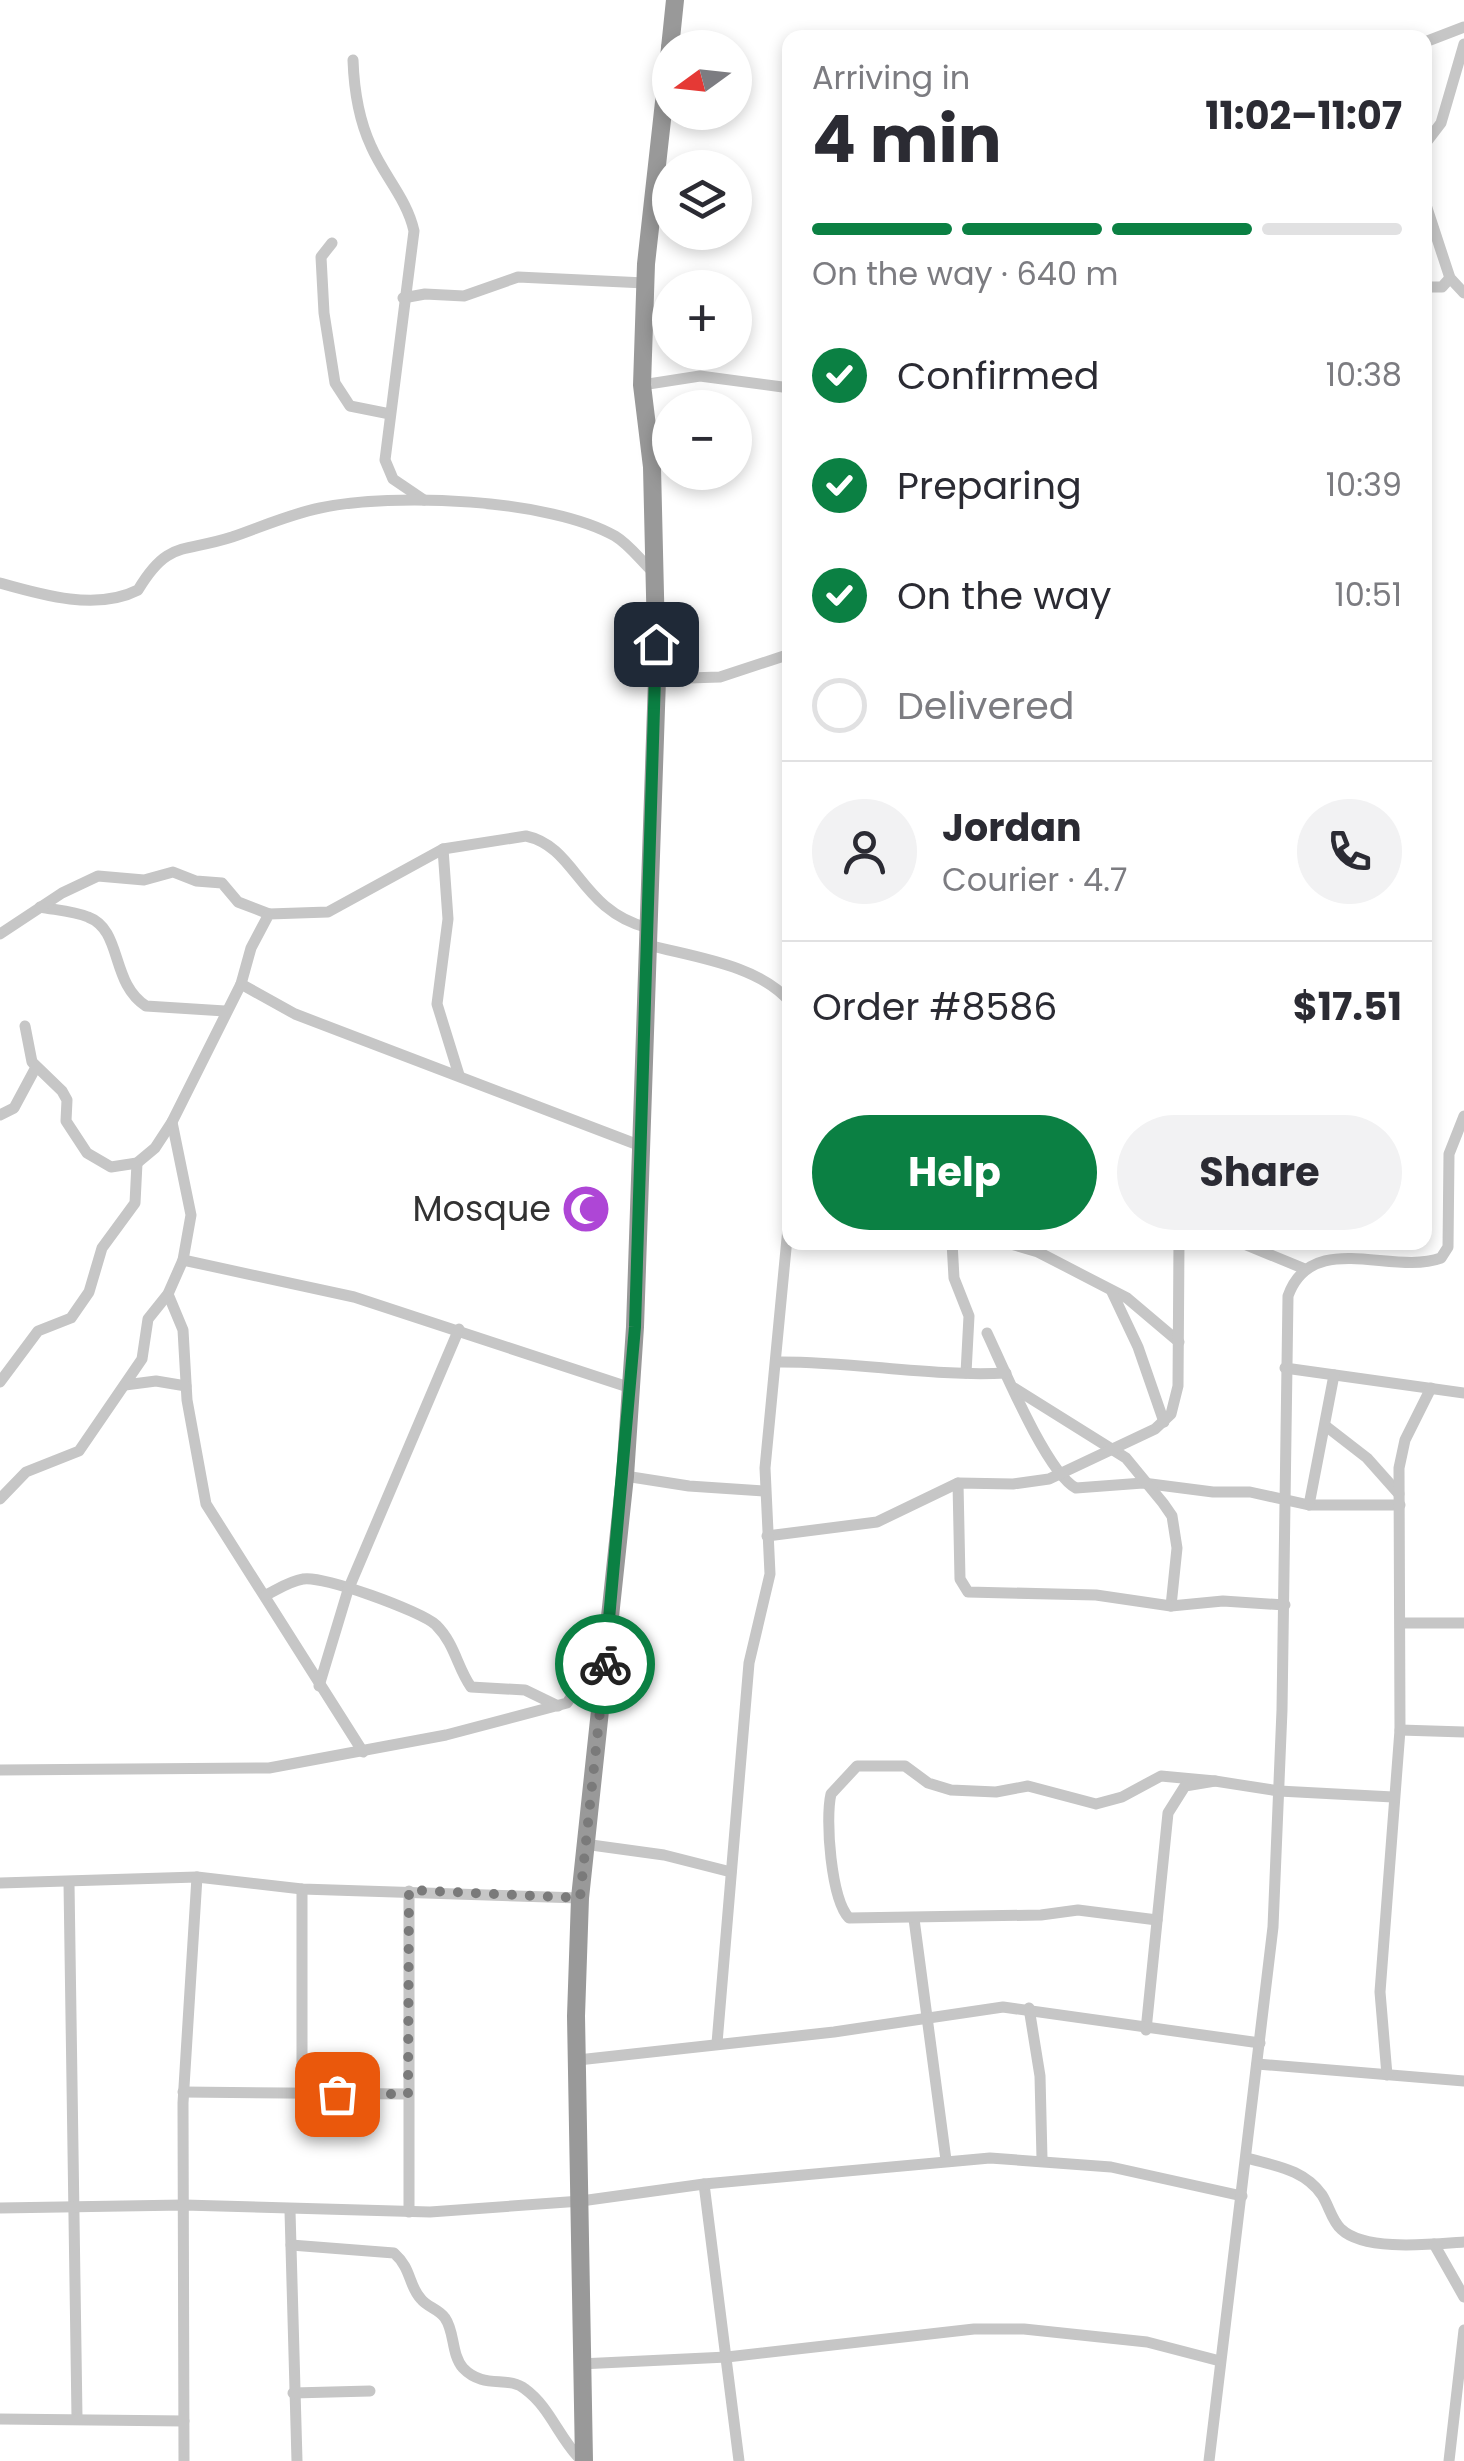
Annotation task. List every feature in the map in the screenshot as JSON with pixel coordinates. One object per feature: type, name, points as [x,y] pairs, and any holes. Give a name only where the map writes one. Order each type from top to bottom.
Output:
[{"type":"highway","points":[[672,30],[675,0]]},
{"type":"highway","points":[[583,2461],[580,1898],[631,1388],[656,679],[652,467],[642,385],[646,283],[662,130]]},
{"type":"street","points":[[1432,39],[1464,27]]},
{"type":"street","points":[[1432,135],[1441,123],[1464,44]]},
{"type":"street","points":[[353,60],[356,94],[370,146],[412,225],[387,469],[404,489],[428,502]]},
{"type":"street","points":[[1432,223],[1450,278],[1464,294]]},
{"type":"street","points":[[332,243],[321,264],[335,382],[350,406],[390,414]]},
{"type":"street","points":[[403,298],[426,294],[464,296],[518,277],[646,283]]},
{"type":"street","points":[[1432,287],[1442,286],[1450,278]]},
{"type":"street","points":[[642,385],[700,376],[782,387]]},
{"type":"street","points":[[0,583],[58,598],[115,597],[136,592],[168,552],[202,547],[320,508],[428,502],[536,509],[574,519],[618,538],[654,573]]},
{"type":"street","points":[[656,679],[720,677],[782,657]]},
{"type":"street","points":[[0,934],[92,878],[144,880],[172,872],[196,882],[222,883],[238,902],[270,914],[328,912],[443,849],[512,836],[539,838],[561,856],[609,913],[648,936],[753,976],[782,994]]},
{"type":"street","points":[[443,849],[448,919],[437,1004],[459,1074]]},
{"type":"street","points":[[40,908],[87,916],[106,929],[126,986],[146,1006],[225,1012]]},
{"type":"street","points":[[25,1026],[29,1054],[36,1067],[66,1098],[66,1121],[87,1153],[111,1167],[138,1162],[156,1148],[172,1122],[242,984],[252,948],[270,914]]},
{"type":"street","points":[[242,984],[295,1014],[641,1146]]},
{"type":"street","points":[[0,1115],[14,1108],[36,1067]]},
{"type":"street","points":[[1209,2461],[1269,1986],[1285,1605],[1284,1368],[1288,1296],[1294,1280],[1305,1269],[1341,1258],[1412,1262],[1441,1258],[1449,1232],[1449,1154],[1464,1116]]},
{"type":"street","points":[[0,1500],[26,1472],[79,1451],[142,1359],[148,1319],[168,1294],[184,1260],[191,1216],[172,1122]]},
{"type":"street","points":[[0,1382],[38,1331],[65,1322],[89,1292],[102,1248],[134,1204],[138,1162]]},
{"type":"street","points":[[717,2043],[752,1644],[770,1574],[764,1491],[786,1250]]},
{"type":"street","points":[[952,1250],[954,1278],[969,1316],[966,1373]]},
{"type":"street","points":[[1031,1250],[1144,1310],[1179,1342]]},
{"type":"street","points":[[767,1536],[877,1522],[958,1483],[1023,1484],[1061,1476],[1142,1438],[1164,1422],[1174,1406],[1178,1386],[1179,1250]]},
{"type":"street","points":[[1259,1250],[1305,1269]]},
{"type":"street","points":[[184,1260],[354,1298],[631,1388]]},
{"type":"street","points":[[1111,1290],[1138,1347],[1164,1422]]},
{"type":"street","points":[[168,1294],[185,1339],[186,1386],[200,1490],[363,1752]]},
{"type":"street","points":[[319,1686],[348,1590],[459,1329]]},
{"type":"street","points":[[987,1333],[1068,1484],[1085,1489],[1140,1477],[1213,1492],[1250,1492],[1310,1505],[1400,1500]]},
{"type":"street","points":[[776,1362],[838,1361],[1006,1373]]},
{"type":"street","points":[[1284,1368],[1464,1393]]},
{"type":"street","points":[[1310,1505],[1334,1375]]},
{"type":"street","points":[[125,1385],[156,1381],[186,1386]]},
{"type":"street","points":[[1014,1388],[1114,1449],[1163,1503],[1176,1531],[1171,1606]]},
{"type":"street","points":[[1386,2075],[1380,1992],[1400,1730],[1400,1500],[1406,1440],[1430,1388]]},
{"type":"street","points":[[1327,1428],[1367,1458],[1400,1500]]},
{"type":"street","points":[[1140,1477],[1142,1438]]},
{"type":"street","points":[[625,1476],[689,1486],[764,1491]]},
{"type":"street","points":[[958,1483],[960,1579],[968,1592],[1096,1594],[1171,1606],[1224,1602],[1285,1605]]},
{"type":"street","points":[[266,1595],[304,1578],[321,1579],[429,1620],[453,1647],[471,1687],[525,1690],[558,1706]]},
{"type":"street","points":[[1403,1623],[1464,1622]]},
{"type":"street","points":[[0,1770],[269,1768],[363,1752],[558,1706],[573,1699],[607,1643]]},
{"type":"street","points":[[1400,1730],[1464,1732]]},
{"type":"street","points":[[1157,1920],[1078,1910],[856,1920],[838,1904],[828,1805],[841,1780],[857,1766],[905,1766],[928,1783],[951,1790],[996,1792],[1028,1786],[1096,1804],[1122,1797],[1161,1776],[1279,1791],[1392,1797]]},
{"type":"street","points":[[1146,2030],[1168,1812],[1185,1786],[1215,1781]]},
{"type":"street","points":[[584,1844],[664,1855],[731,1872]]},
{"type":"street","points":[[0,1883],[197,1877],[302,1889],[580,1898]]},
{"type":"street","points":[[184,2461],[184,2092],[197,1877]]},
{"type":"street","points":[[69,1883],[77,2417]]},
{"type":"street","points":[[302,1889],[302,2094]]},
{"type":"street","points":[[409,1890],[409,2212]]},
{"type":"street","points":[[914,1919],[946,2160]]},
{"type":"street","points":[[578,2060],[928,2018],[982,2008],[1029,2008],[1146,2030],[1260,2043]]},
{"type":"street","points":[[1029,2008],[1040,2076],[1042,2160]]},
{"type":"street","points":[[1257,2064],[1464,2081]]},
{"type":"street","points":[[184,2092],[408,2094]]},
{"type":"street","points":[[1247,2158],[1300,2174],[1320,2193],[1338,2226],[1350,2235],[1394,2244],[1464,2242]]},
{"type":"street","points":[[0,2208],[184,2205],[409,2212],[581,2201],[704,2184],[946,2160],[1042,2160],[1111,2167],[1242,2196]]},
{"type":"street","points":[[704,2184],[740,2461]]},
{"type":"street","points":[[290,2210],[296,2461]]},
{"type":"street","points":[[1434,2244],[1464,2297]]},
{"type":"street","points":[[291,2245],[394,2253],[409,2268],[421,2299],[446,2319],[461,2365],[491,2385],[515,2382],[533,2394],[583,2461]]},
{"type":"street","points":[[580,2364],[727,2357],[974,2329],[1024,2329],[1147,2342],[1220,2361]]},
{"type":"street","points":[[1448,2461],[1464,2330]]},
{"type":"street","points":[[293,2393],[370,2391]]},
{"type":"street","points":[[0,2419],[184,2421]]},
{"type":"way so far","points":[[337,2094],[408,2094],[409,1890],[580,1898],[605,1664]]},
{"type":"place","name":"Mosque","points":[[586,1209]]},
{"type":"route","points":[[605,1664],[625,1476],[635,1327],[656,644]]}]
